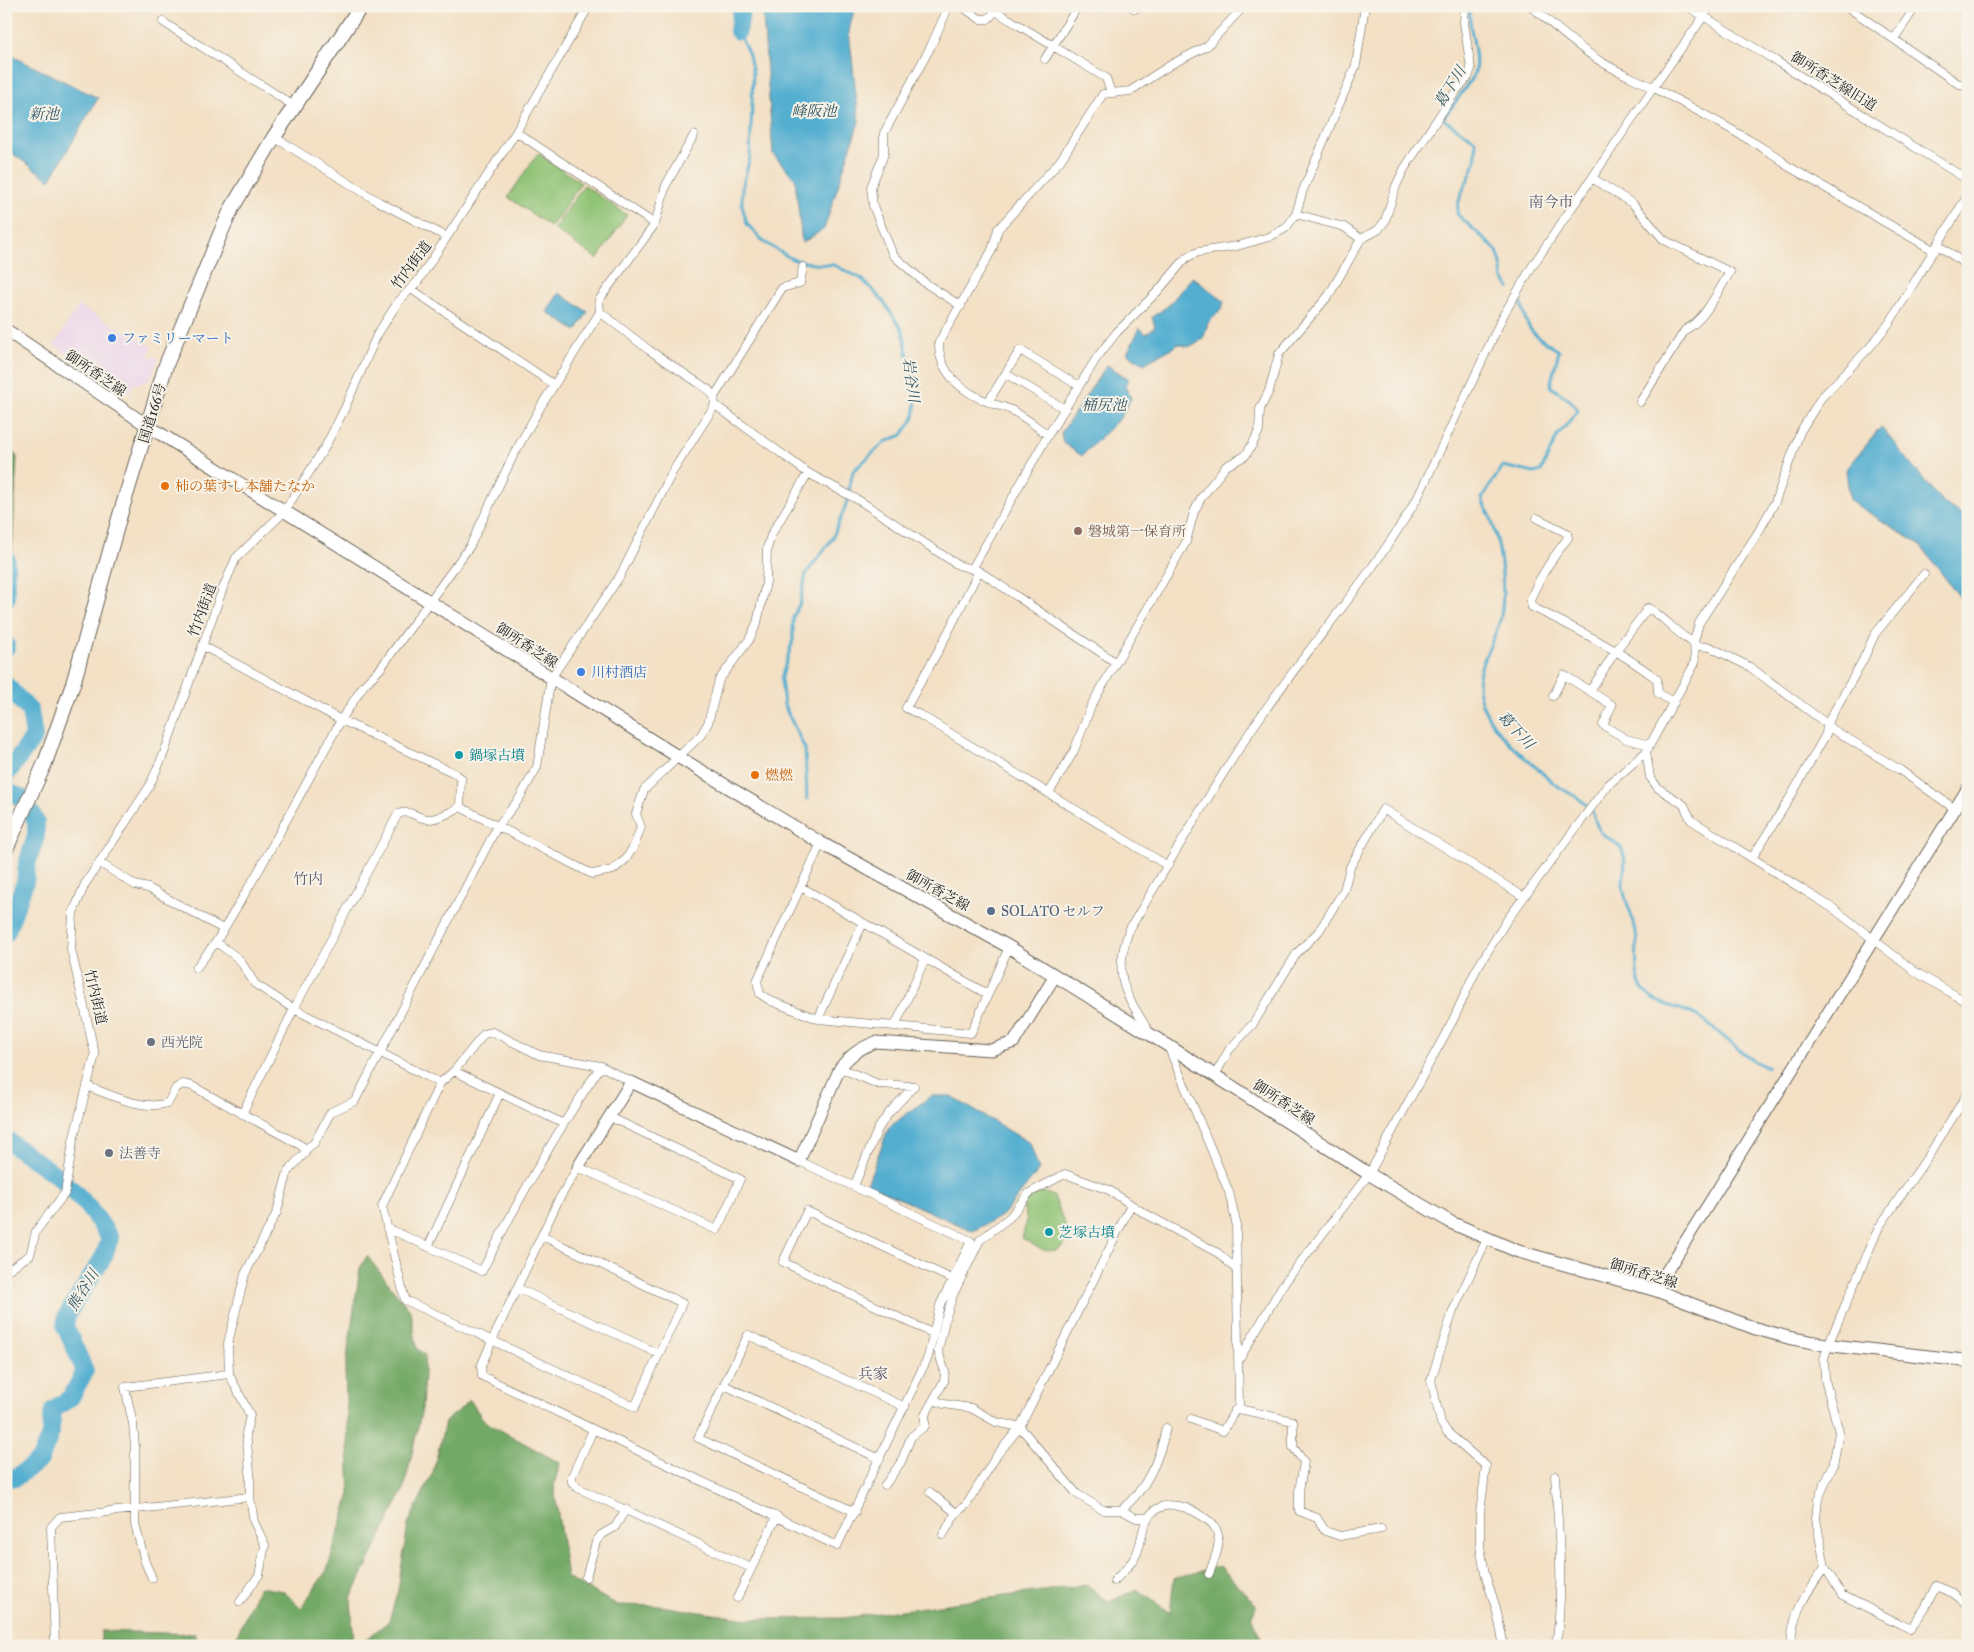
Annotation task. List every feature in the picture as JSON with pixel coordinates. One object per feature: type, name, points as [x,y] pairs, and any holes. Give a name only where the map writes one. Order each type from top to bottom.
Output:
[{"type":"highway","name":"国道166号","points":[[6,849],[45,763],[73,684],[120,515],[166,365],[221,232],[232,208],[274,137],[361,6]]},
{"type":"main road","name":"御所香芝線","points":[[6,330],[148,426],[680,758],[821,843],[1008,947],[1150,1034],[1369,1174],[1452,1223],[1516,1251],[1655,1290],[1754,1328],[1828,1345],[1968,1361]]},
{"type":"street","name":"竹内街道","points":[[6,1271],[30,1255],[36,1231],[66,1189],[73,1141],[95,1055],[71,948],[73,913],[85,884],[149,787],[164,753],[236,558],[284,512],[325,447],[344,410],[377,335],[398,302],[411,289],[447,237],[516,132],[589,6]]},
{"type":"street","points":[[949,6],[931,46],[884,133],[884,154],[871,187],[873,206],[893,255],[925,283],[961,306]]},
{"type":"street","points":[[961,6],[980,18],[988,19],[999,9],[1053,46],[1106,78],[1111,93]]},
{"type":"street","points":[[1045,59],[1078,6]]},
{"type":"street","points":[[1048,436],[1012,410],[988,402],[952,380],[942,366],[938,355],[939,342],[992,250],[998,228],[1060,161],[1103,94],[1130,91],[1172,64],[1207,46],[1244,6]]},
{"type":"street","points":[[1168,866],[906,708],[942,644],[976,570],[1048,436],[1117,332],[1158,291],[1186,258],[1198,252],[1237,246],[1269,237],[1286,228],[1296,214],[1303,190],[1356,66],[1365,6]]},
{"type":"street","points":[[1049,794],[1074,752],[1092,704],[1186,542],[1194,512],[1201,498],[1226,466],[1245,456],[1259,431],[1260,409],[1269,391],[1279,354],[1329,295],[1361,239],[1378,230],[1385,221],[1396,186],[1404,169],[1456,91],[1468,77],[1470,56],[1464,23],[1465,6]]},
{"type":"street","points":[[1531,6],[1568,38],[1600,61],[1627,77],[1653,88],[1723,124],[1779,158],[1786,165],[1968,266]]},
{"type":"street","name":"御所香芝線旧道","points":[[1687,6],[1968,180]]},
{"type":"street","points":[[1150,1034],[1126,994],[1120,971],[1121,953],[1129,930],[1247,735],[1330,626],[1404,521],[1418,497],[1504,314],[1533,265],[1711,6]]},
{"type":"street","points":[[1846,6],[1968,87]]},
{"type":"street","points":[[1894,39],[1916,6]]},
{"type":"street","points":[[163,22],[294,106]]},
{"type":"street","points":[[516,132],[655,224]]},
{"type":"street","points":[[196,968],[216,942],[284,826],[341,720],[364,685],[380,669],[470,546],[513,456],[554,384],[600,312],[600,300],[655,224],[666,185],[694,136]]},
{"type":"street","points":[[274,137],[379,202],[447,237]]},
{"type":"street","points":[[1592,178],[1633,204],[1664,240],[1730,272],[1712,300],[1691,327],[1685,330],[1640,402]]},
{"type":"street","points":[[1240,1360],[1282,1286],[1369,1174],[1453,1020],[1476,970],[1524,897],[1608,786],[1648,749],[1695,663],[1695,644],[1699,622],[1759,531],[1775,502],[1800,432],[1821,398],[1890,322],[1968,195]]},
{"type":"street","points":[[1296,214],[1344,228],[1361,239]]},
{"type":"street","points":[[240,1602],[259,1576],[265,1546],[254,1522],[250,1497],[250,1472],[246,1433],[250,1416],[229,1374],[228,1344],[245,1274],[278,1212],[288,1171],[305,1153],[305,1150],[314,1143],[331,1112],[355,1101],[497,827],[520,799],[537,767],[551,678],[620,576],[673,471],[782,288],[800,283],[803,267]]},
{"type":"street","points":[[411,289],[554,384]]},
{"type":"street","points":[[600,312],[649,350],[709,390],[714,401],[808,473],[860,501],[958,565],[976,570],[1115,662]]},
{"type":"street","points":[[988,402],[1020,350],[1080,386]]},
{"type":"street","points":[[1006,374],[1065,409]]},
{"type":"street","points":[[460,807],[592,874],[613,870],[626,859],[634,846],[641,827],[636,814],[644,790],[680,758],[701,735],[708,723],[719,680],[749,640],[757,623],[766,582],[767,549],[771,535],[808,473]]},
{"type":"street","points":[[1537,518],[1567,533],[1568,538],[1551,560],[1532,594],[1530,601],[1532,607],[1586,633],[1615,652],[1635,662],[1657,679],[1658,693],[1674,702]]},
{"type":"street","points":[[1752,858],[1791,796],[1826,734],[1827,725],[1863,660],[1875,634],[1924,574]]},
{"type":"street","points":[[1590,691],[1615,652],[1648,608],[1672,624],[1686,640],[1710,647],[1750,667],[1827,725],[1900,770],[1955,809]]},
{"type":"street","points":[[202,646],[341,720],[454,773],[461,778],[460,807]]},
{"type":"street","points":[[1553,696],[1564,675],[1612,705],[1603,724],[1626,739],[1648,749]]},
{"type":"street","points":[[1648,749],[1650,777],[1658,788],[1684,804],[1691,820],[1834,909],[1914,971],[1968,1003]]},
{"type":"street","points":[[1655,1290],[1968,788]]},
{"type":"street","points":[[242,1114],[294,1009],[398,814],[407,811],[428,819],[442,816],[460,807]]},
{"type":"street","points":[[1215,1075],[1230,1050],[1253,1024],[1297,953],[1319,931],[1344,890],[1350,867],[1383,809],[1524,897]]},
{"type":"street","points":[[821,843],[757,981],[760,994],[771,1001],[818,1020],[971,1033],[1008,947]]},
{"type":"street","points":[[100,863],[135,885],[148,888],[223,929]]},
{"type":"street","points":[[801,887],[988,994]]},
{"type":"street","points":[[818,1020],[863,923]]},
{"type":"street","points":[[216,942],[239,959],[255,984],[294,1009],[440,1083]]},
{"type":"street","points":[[895,1026],[925,959]]},
{"type":"street","points":[[799,1160],[840,1068],[855,1052],[876,1042],[990,1050],[1006,1047],[1014,1042],[1055,976]]},
{"type":"street","points":[[542,1236],[682,1303],[635,1407],[492,1341],[405,1300],[382,1206],[440,1083],[454,1071],[484,1034],[493,1032],[539,1055],[600,1066],[971,1240],[940,1305],[928,1357],[838,1546],[482,1376],[481,1366],[492,1341],[558,1201],[631,1082]]},
{"type":"street","points":[[1167,1045],[1229,1192],[1236,1222],[1240,1360],[1239,1409]]},
{"type":"street","points":[[387,1228],[482,1271],[526,1186],[562,1123],[600,1066]]},
{"type":"street","points":[[840,1068],[878,1084],[914,1086],[888,1114],[878,1129],[854,1186]]},
{"type":"street","points":[[454,1071],[562,1123]]},
{"type":"street","points":[[87,1086],[124,1100],[158,1106],[168,1103],[176,1088],[183,1084],[192,1086],[302,1146],[305,1150]]},
{"type":"street","points":[[428,1247],[500,1093]]},
{"type":"street","points":[[1968,1093],[1929,1155],[1879,1227],[1828,1345],[1824,1359],[1825,1380],[1839,1432],[1831,1472],[1818,1499],[1816,1519],[1825,1567],[1842,1595],[1910,1629],[1925,1608],[1936,1586],[1953,1593],[1968,1605]]},
{"type":"street","points":[[578,1167],[717,1230],[740,1179],[610,1117]]},
{"type":"street","points":[[885,1485],[902,1462],[911,1437],[925,1426],[925,1415],[944,1381],[945,1372],[938,1351],[945,1320],[953,1295],[980,1240],[1010,1217],[1029,1193],[1065,1174],[1108,1190],[1131,1205],[1218,1253],[1236,1269]]},
{"type":"street","points":[[944,1535],[956,1514],[967,1504],[997,1455],[1020,1427],[1131,1205]]},
{"type":"street","points":[[934,1334],[784,1262],[807,1211],[952,1279]]},
{"type":"street","points":[[1487,1239],[1453,1311],[1431,1380],[1441,1423],[1447,1432],[1486,1466],[1480,1513],[1480,1546],[1485,1574],[1496,1608],[1504,1646]]},
{"type":"street","points":[[517,1288],[659,1354]]},
{"type":"street","points":[[855,1512],[698,1438],[748,1334],[905,1407]]},
{"type":"street","points":[[152,1578],[144,1562],[135,1524],[135,1439],[125,1387],[229,1374]]},
{"type":"street","points":[[724,1385],[880,1459]]},
{"type":"street","points":[[934,1400],[944,1404],[971,1408],[996,1422],[1020,1427],[1077,1494],[1104,1510],[1121,1510],[1136,1518],[1148,1518]]},
{"type":"street","points":[[1190,1419],[1224,1431],[1235,1410],[1239,1409],[1293,1421],[1293,1447],[1304,1462],[1299,1491],[1300,1511],[1317,1518],[1324,1531],[1340,1536],[1381,1528]]},
{"type":"street","points":[[1121,1510],[1131,1502],[1151,1474],[1157,1462],[1166,1428]]},
{"type":"street","points":[[593,1430],[572,1476],[572,1482],[578,1488],[751,1568]]},
{"type":"street","points":[[1555,1476],[1560,1540],[1556,1646]]},
{"type":"street","points":[[930,1492],[956,1514]]},
{"type":"street","points":[[55,1646],[51,1527],[60,1518],[135,1508],[250,1497]]},
{"type":"street","points":[[1114,1582],[1136,1557],[1148,1518],[1164,1506],[1187,1507],[1198,1512],[1216,1526],[1219,1540],[1209,1574]]},
{"type":"street","points":[[586,1577],[596,1542],[601,1535],[615,1527],[626,1509]]},
{"type":"street","points":[[737,1598],[777,1516]]},
{"type":"street","points":[[1791,1646],[1794,1620],[1802,1600],[1825,1567]]},
{"type":"shaded area","points":[[79,306],[152,346],[148,356],[159,358],[149,381],[133,384],[129,393],[54,345]]},
{"type":"green space","points":[[538,153],[581,183],[551,227],[508,197]]},
{"type":"green space","points":[[584,185],[627,215],[597,259],[554,229]]},
{"type":"green space","points":[[6,443],[17,457],[12,553],[6,556]]},
{"type":"green space","points":[[1043,1192],[1054,1196],[1066,1228],[1064,1245],[1053,1251],[1043,1249],[1022,1238],[1027,1220],[1023,1207],[1028,1198]]},
{"type":"green space","points":[[367,1256],[411,1312],[417,1349],[425,1355],[422,1409],[404,1489],[351,1598],[354,1646],[232,1646],[259,1587],[283,1591],[301,1608],[327,1570],[350,1494],[345,1371],[360,1268]]},
{"type":"green space","points":[[470,1400],[484,1421],[560,1463],[554,1485],[567,1578],[618,1605],[660,1606],[747,1619],[844,1618],[1086,1585],[1109,1602],[1137,1589],[1170,1613],[1174,1578],[1220,1566],[1257,1606],[1251,1617],[1265,1646],[358,1646],[389,1621],[398,1590],[408,1524],[433,1472],[445,1422]]},
{"type":"green space","points":[[101,1631],[195,1634],[200,1646],[101,1646]]},
{"type":"water","name":"峰阪池","points":[[765,6],[855,6],[849,31],[859,122],[824,229],[802,243],[795,179],[773,154],[763,17]]},
{"type":"water","name":"新池","points":[[6,53],[98,98],[50,180],[6,149]]},
{"type":"water","points":[[1192,277],[1224,301],[1222,309],[1208,323],[1203,339],[1189,347],[1179,344],[1144,364],[1127,353],[1140,328],[1146,334],[1155,327],[1152,317],[1169,305]]},
{"type":"water","points":[[559,293],[588,312],[576,331],[547,312]]},
{"type":"water","name":"桶尻池","points":[[1107,365],[1129,379],[1125,386],[1131,398],[1120,418],[1082,456],[1063,443],[1061,433]]},
{"type":"water","points":[[1881,427],[1942,502],[1968,519],[1968,608],[1919,544],[1850,501],[1846,470]]},
{"type":"water","points":[[931,1096],[950,1096],[1030,1143],[1039,1170],[1003,1215],[973,1231],[867,1184],[889,1127]]},
{"type":"waterway","name":"岩谷川","points":[[738,31],[742,6]]},
{"type":"waterway","name":"葛下川","points":[[1470,6],[1470,22],[1476,63],[1475,71],[1443,119],[1475,140],[1475,162],[1461,195],[1457,214],[1497,251],[1503,279],[1510,288]]},
{"type":"waterway","name":"岩谷川","points":[[738,31],[749,55],[753,74],[750,157],[742,188],[742,205],[747,224],[764,242],[792,259],[813,264],[834,265],[862,279],[883,301],[903,331],[916,400],[914,418],[902,435],[885,442],[853,471],[846,505],[832,539],[806,574],[800,603],[793,617],[793,640],[781,679],[784,705],[805,749],[807,799]]},
{"type":"waterway","name":"葛下川","points":[[1521,301],[1523,312],[1532,332],[1559,351],[1550,386],[1571,401],[1578,411],[1558,435],[1541,471],[1534,473],[1503,466],[1482,498],[1490,515],[1497,538],[1503,592],[1501,616],[1481,666],[1478,687],[1480,698],[1492,722],[1509,743],[1554,784],[1586,804],[1592,811],[1600,831],[1621,848],[1625,862],[1623,890],[1636,932],[1636,964],[1641,987],[1651,998],[1697,1016],[1749,1058],[1767,1067]]},
{"type":"waterway","name":"熊谷川","points":[[6,558],[6,599]]},
{"type":"waterway","name":"熊谷川","points":[[6,685],[30,711],[34,737],[6,775]]},
{"type":"waterway","name":"熊谷川","points":[[6,788],[7,792],[20,797]]},
{"type":"waterway","name":"熊谷川","points":[[6,933],[25,882],[27,864],[36,836],[36,822],[32,814]]},
{"type":"waterway","name":"熊谷川","points":[[6,1139],[60,1178],[87,1206],[110,1238],[104,1256],[67,1315],[65,1326],[85,1371],[71,1397],[53,1410],[50,1435],[40,1460],[15,1478],[6,1476]]},
{"type":"place","name":"ファミリーマート","points":[[112,338]]},
{"type":"place","name":"柿の葉すし本舗たなか","points":[[165,486]]},
{"type":"place","name":"磐城第一保育所","points":[[1078,531]]},
{"type":"place","name":"川村酒店","points":[[581,672]]},
{"type":"place","name":"鍋塚古墳","points":[[459,755]]},
{"type":"place","name":"燃燃","points":[[755,775]]},
{"type":"place","name":"SOLATO セルフ","points":[[991,911]]},
{"type":"place","name":"西光院","points":[[151,1042]]},
{"type":"place","name":"法善寺","points":[[109,1153]]},
{"type":"place","name":"芝塚古墳","points":[[1049,1232]]},
{"type":"district","name":"南今市","points":[[1551,202]]},
{"type":"district","name":"竹内","points":[[308,879]]},
{"type":"district","name":"兵家","points":[[873,1374]]}]
